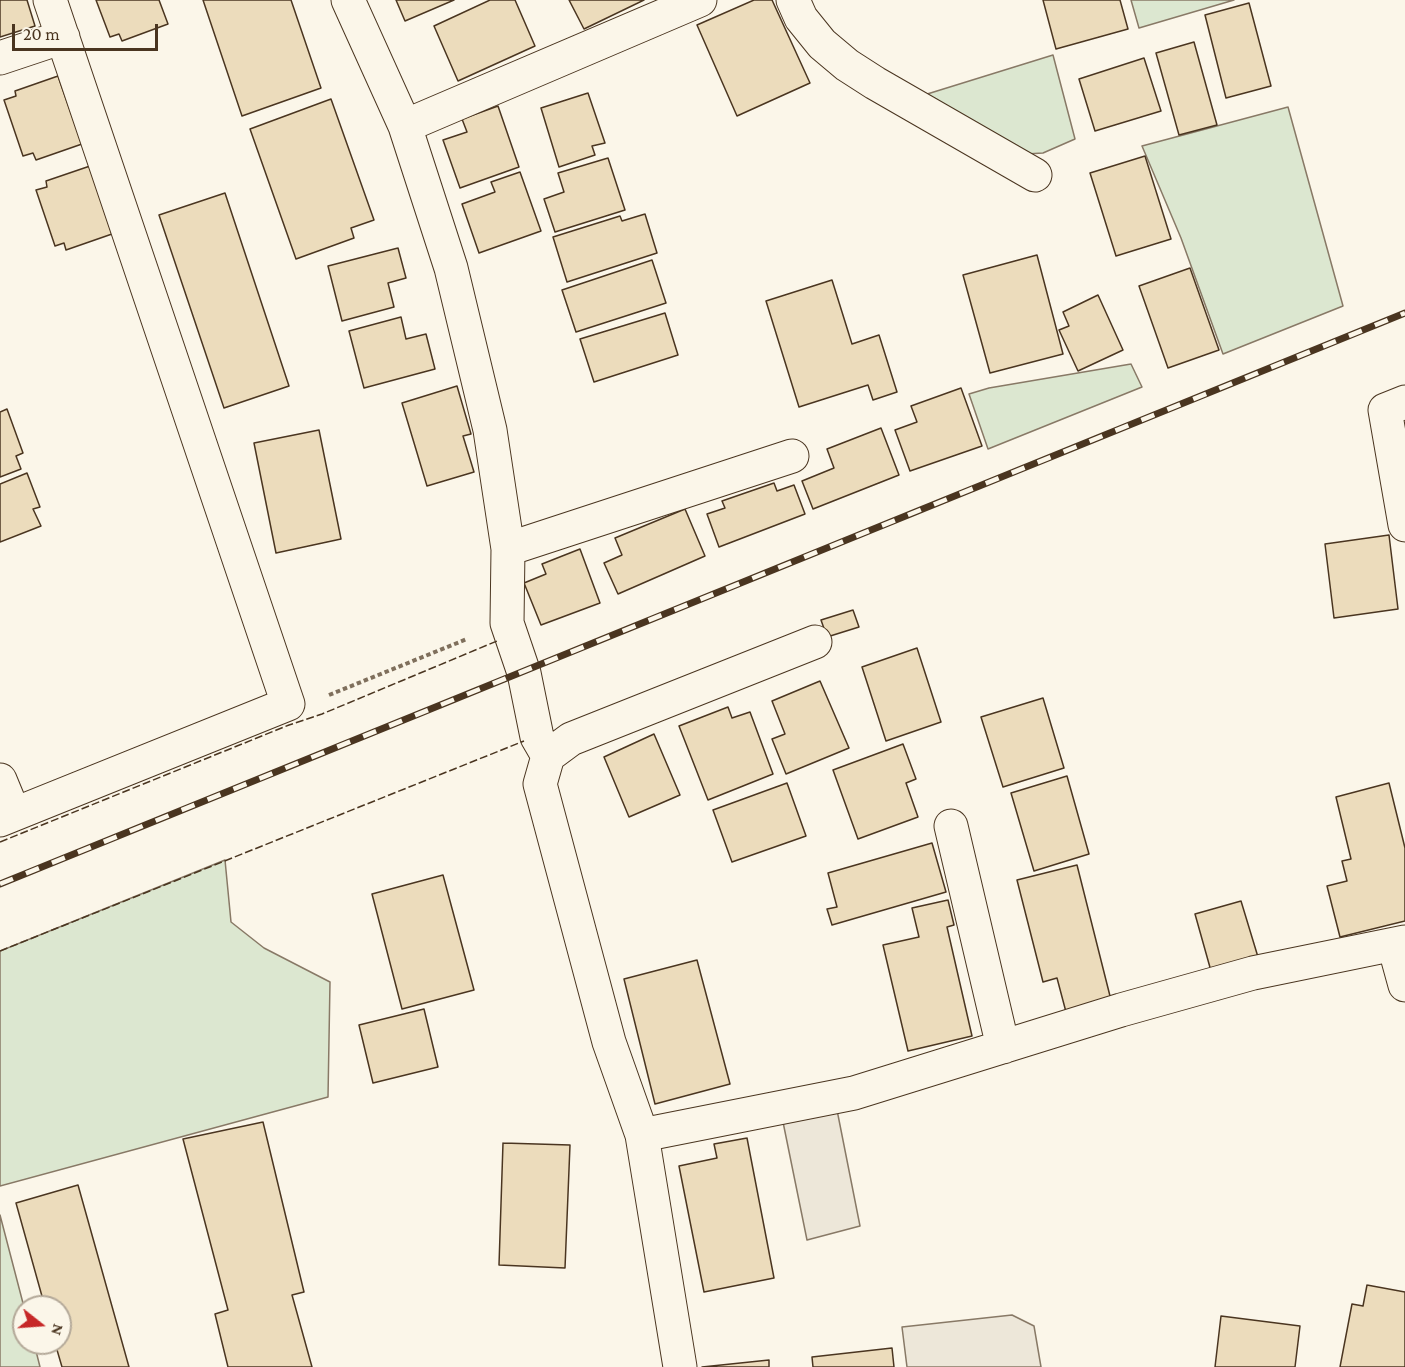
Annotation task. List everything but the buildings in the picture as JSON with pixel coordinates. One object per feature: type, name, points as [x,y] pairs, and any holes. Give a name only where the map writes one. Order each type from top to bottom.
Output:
[{"type":"street","points":[[0,780],[7,817],[288,704],[50,0]]},
{"type":"street","points":[[348,0],[405,126],[451,268],[490,430],[508,549],[507,623],[524,673],[537,737],[548,756]]},
{"type":"street","points":[[405,126],[699,0]]},
{"type":"street","points":[[793,0],[801,18],[822,44],[848,64],[875,83],[1035,175]]},
{"type":"street","points":[[0,58],[63,37]]},
{"type":"street","points":[[1405,402],[1385,410],[1405,525]]},
{"type":"street","points":[[508,549],[792,456]]},
{"type":"street","points":[[680,1367],[642,1135],[609,1042],[540,784],[548,756],[571,739],[815,642]]},
{"type":"street","points":[[951,826],[1003,1047]]},
{"type":"street","points":[[642,1135],[854,1093],[1121,1010],[1253,973],[1399,944],[1405,985]]},
{"type":"path","points":[[288,704],[315,701],[507,623]]},
{"type":"green space","points":[[1131,0],[1234,0],[1139,28]]},
{"type":"green space","points":[[1053,55],[1075,139],[1043,153],[1026,154],[924,95]]},
{"type":"green space","points":[[1288,107],[1343,306],[1223,354],[1181,238],[1142,146]]},
{"type":"green space","points":[[1131,364],[1142,387],[988,449],[969,394],[989,388]]},
{"type":"green space","points":[[225,860],[231,922],[264,948],[330,982],[328,1097],[0,1186],[0,951]]},
{"type":"green space","points":[[0,1215],[21,1295],[12,1295],[12,1355],[37,1355],[40,1367],[0,1367]]},
{"type":"shaded area","points":[[837,1110],[860,1226],[807,1240],[783,1122]]},
{"type":"shaded area","points":[[1012,1315],[1034,1326],[1041,1367],[907,1367],[902,1327]]},
{"type":"railway","points":[[0,884],[1405,313]]},
{"type":"fence","points":[[0,842],[289,725],[322,714],[497,641]]},
{"type":"fence","points":[[0,951],[524,741]]}]
